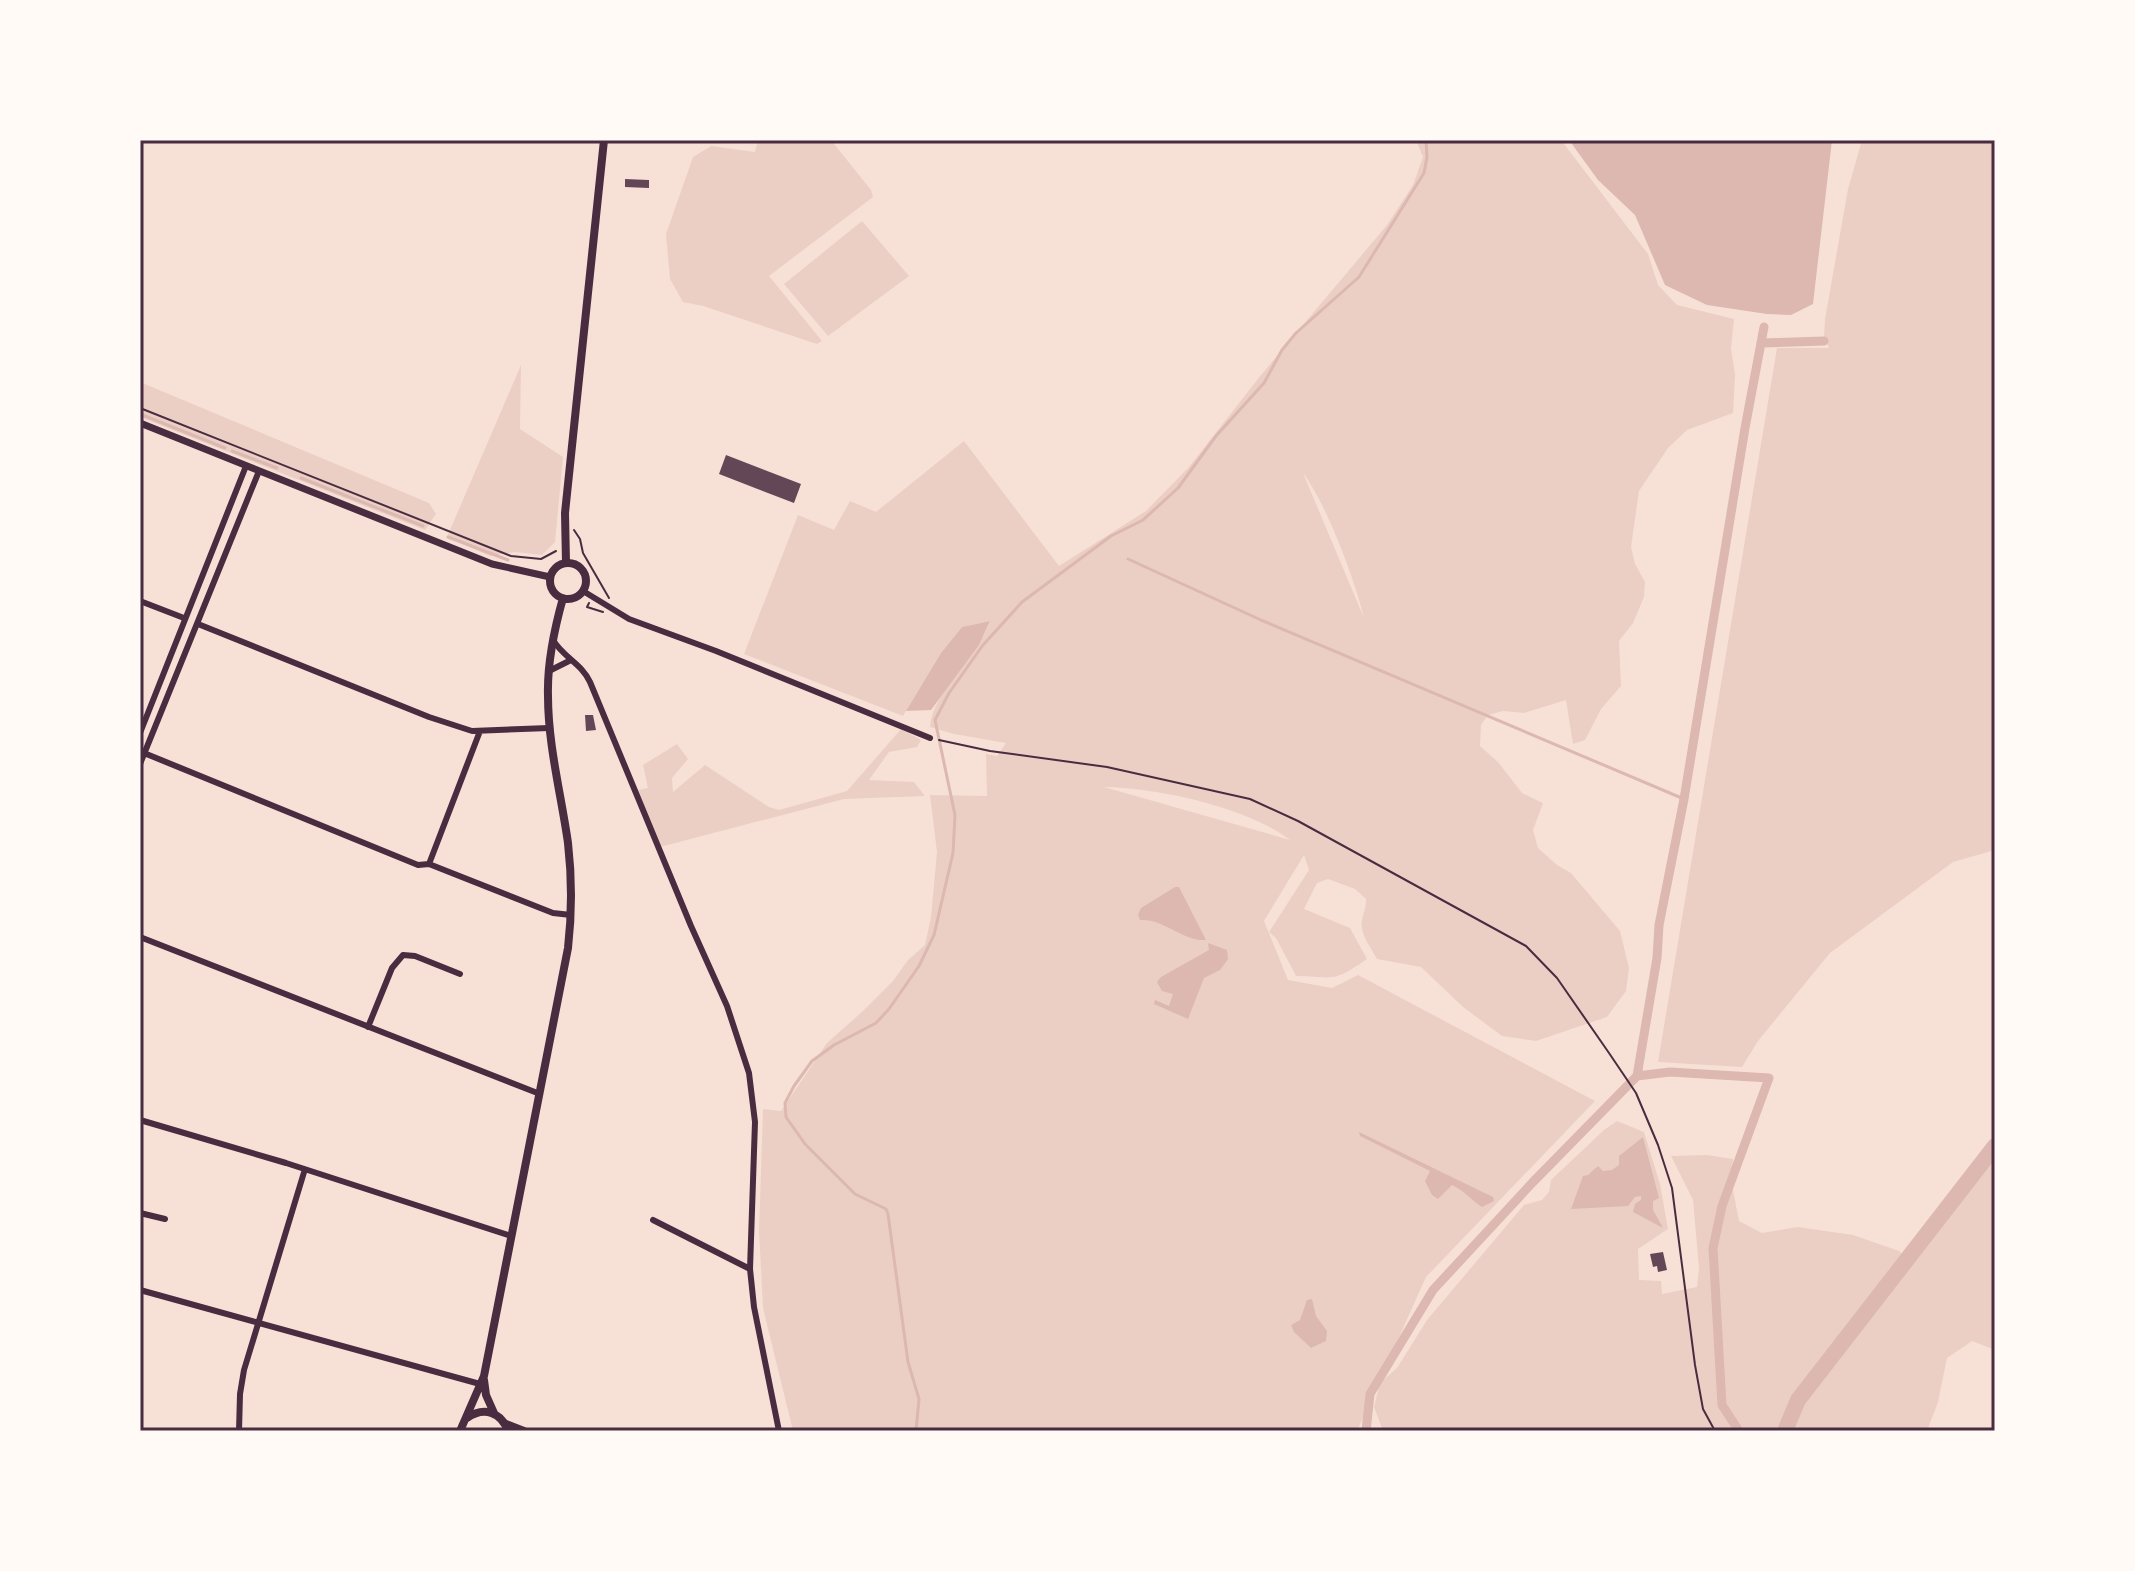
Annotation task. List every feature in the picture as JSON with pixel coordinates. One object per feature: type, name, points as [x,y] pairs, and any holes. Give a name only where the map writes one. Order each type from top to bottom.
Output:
[{"type":"main road","points":[[566,563],[565,508],[604,140]]},
{"type":"main road","points":[[566,563],[576,565],[583,571],[586,580],[583,591],[573,598],[563,598],[554,592],[550,577],[556,567],[566,563]]},
{"type":"main road","points":[[460,1431],[482,1380],[566,964],[571,915],[570,861],[549,728],[549,671],[563,598]]},
{"type":"main road","points":[[482,1380],[494,1413],[507,1428],[524,1431]]},
{"type":"main road","points":[[467,1418],[480,1411],[494,1413]]},
{"type":"street","points":[[140,423],[492,564],[550,577]]},
{"type":"street","points":[[140,733],[246,466]]},
{"type":"street","points":[[140,764],[259,471]]},
{"type":"street","points":[[583,591],[625,618],[716,651],[930,738]]},
{"type":"street","points":[[140,601],[185,618],[195,615],[197,623]]},
{"type":"street","points":[[185,618],[188,628],[197,623]]},
{"type":"street","points":[[197,623],[425,716],[480,731],[549,728]]},
{"type":"street","points":[[553,640],[582,668],[591,683],[742,1048],[754,1100],[755,1122],[750,1269],[754,1307],[779,1431]]},
{"type":"street","points":[[549,671],[571,660]]},
{"type":"street","points":[[429,864],[480,731]]},
{"type":"street","points":[[144,753],[418,865],[429,864],[553,913],[571,915]]},
{"type":"street","points":[[140,937],[540,1094]]},
{"type":"street","points":[[368,1027],[394,962],[403,955],[415,956],[460,974]]},
{"type":"street","points":[[140,1120],[305,1169],[511,1236]]},
{"type":"street","points":[[239,1431],[241,1382],[305,1169]]},
{"type":"street","points":[[140,1213],[165,1219]]},
{"type":"street","points":[[653,1220],[750,1269]]},
{"type":"street","points":[[141,1293],[482,1380]]},
{"type":"path","points":[[140,408],[507,555],[534,559],[558,551]]},
{"type":"path","points":[[574,549],[581,548],[610,600]]},
{"type":"path","points":[[597,592],[602,587]]},
{"type":"path","points":[[588,606],[591,610]]},
{"type":"path","points":[[941,740],[990,751],[1107,767],[1250,799],[1298,821],[1526,946],[1557,978],[1636,1093],[1658,1145],[1672,1188],[1703,1409],[1715,1431]]},
{"type":"shaded area","points":[[758,140],[831,140],[871,190],[873,197],[769,276],[822,341],[817,344],[683,302],[670,279],[666,234],[693,157],[711,146],[755,152]]},
{"type":"shaded area","points":[[1416,140],[1561,140],[1648,254],[1658,285],[1677,305],[1734,319],[1731,348],[1735,375],[1733,413],[1687,430],[1668,448],[1639,491],[1631,547],[1635,564],[1645,582],[1644,597],[1633,623],[1619,641],[1621,686],[1601,709],[1585,740],[1573,744],[1566,700],[1524,713],[1503,711],[1488,715],[1481,725],[1480,746],[1498,762],[1522,793],[1543,803],[1533,830],[1538,848],[1571,873],[1620,931],[1629,968],[1626,991],[1607,1017],[1536,1041],[1502,1036],[1463,1007],[1421,967],[1377,959],[1362,930],[1366,899],[1355,889],[1328,879],[1317,883],[1304,909],[1350,928],[1367,959],[1333,977],[1296,976],[1276,938],[1269,932],[1309,870],[1304,855],[1264,921],[1288,980],[1332,988],[1358,975],[1595,1101],[1426,1277],[1357,1431],[793,1431],[763,1308],[759,1231],[763,1109],[781,1111],[827,1043],[893,981],[908,960],[925,945],[937,852],[930,795],[987,796],[986,754],[997,756],[1006,743],[930,727],[939,700],[976,648],[990,621],[962,627],[941,653],[903,716],[744,654],[798,515],[834,530],[850,501],[876,512],[964,441],[1059,566],[1146,511],[1189,467],[1261,375],[1387,225],[1413,185],[1423,157]],"holes":[[[1303,473],[1339,542],[1364,618]],[[1104,787],[1150,791],[1226,809],[1272,828],[1290,840]]]},
{"type":"shaded area","points":[[1569,140],[1832,140],[1813,304],[1791,315],[1767,314],[1707,305],[1665,285],[1635,215],[1598,180]]},
{"type":"shaded area","points":[[1862,140],[1995,140],[1995,850],[1953,862],[1830,953],[1758,1041],[1742,1067],[1658,1062],[1777,348],[1829,348],[1824,337],[1825,319],[1848,189]]},
{"type":"shaded area","points":[[862,221],[909,276],[828,336],[784,284]]},
{"type":"shaded area","points":[[521,365],[520,429],[563,457],[555,542],[542,555],[515,552],[490,556],[447,537]]},
{"type":"shaded area","points":[[140,382],[429,503],[436,514],[425,530],[140,417]]},
{"type":"shaded area","points":[[990,621],[979,645],[931,710],[906,711],[941,653],[962,627]]},
{"type":"shaded area","points":[[901,729],[921,740],[917,747],[889,752],[869,780],[914,782],[925,796],[844,799],[660,847],[638,790],[648,788],[643,765],[677,744],[688,759],[672,778],[673,792],[705,765],[769,807],[779,810],[847,791]]},
{"type":"shaded area","points":[[1179,887],[1206,940],[1189,937],[1149,920],[1140,920],[1138,915],[1141,908]]},
{"type":"shaded area","points":[[1208,943],[1227,950],[1228,959],[1220,970],[1204,978],[1188,1019],[1154,1004],[1155,1000],[1169,1006],[1173,994],[1162,991],[1157,982],[1161,977],[1209,950]]},
{"type":"shaded area","points":[[1617,1121],[1644,1132],[1660,1184],[1668,1229],[1638,1249],[1639,1280],[1661,1281],[1662,1294],[1697,1287],[1699,1268],[1693,1200],[1671,1156],[1707,1155],[1733,1159],[1731,1180],[1739,1221],[1762,1233],[1798,1227],[1853,1235],[1899,1251],[1910,1261],[1926,1245],[1995,1154],[1995,1350],[1972,1341],[1947,1358],[1938,1402],[1927,1431],[1383,1431],[1374,1407],[1380,1383],[1397,1368],[1427,1320],[1524,1205],[1542,1200],[1549,1192],[1551,1180]]},
{"type":"shaded area","points":[[1359,1132],[1493,1197],[1494,1201],[1482,1207],[1452,1185],[1438,1199],[1432,1195],[1425,1181],[1430,1171],[1360,1136]]},
{"type":"shaded area","points":[[1643,1137],[1659,1198],[1653,1201],[1653,1210],[1663,1228],[1633,1212],[1641,1196],[1635,1197],[1628,1206],[1571,1209],[1583,1176],[1598,1166],[1603,1171],[1612,1170],[1619,1165],[1619,1156]]},
{"type":"shaded area","points":[[1312,1299],[1316,1316],[1327,1331],[1326,1341],[1311,1348],[1291,1325],[1300,1320],[1307,1300]]},
{"type":"building","points":[[625,179],[649,180],[649,188],[625,187]]},
{"type":"building","points":[[726,455],[801,484],[794,503],[719,474]]},
{"type":"building","points":[[585,715],[593,715],[596,730],[586,731]]},
{"type":"building","points":[[1663,1252],[1667,1270],[1658,1272],[1657,1266],[1653,1267],[1650,1254]]},
{"type":"waterway","points":[[916,1431],[919,1399],[908,1362],[888,1214],[886,1209],[855,1194],[805,1144],[786,1117],[785,1103],[812,1061],[834,1045],[876,1023],[889,1009],[919,966],[934,935],[953,853],[955,815],[935,720],[949,693],[983,645],[1022,602],[1111,536],[1143,520],[1178,488],[1216,436],[1264,383],[1282,350],[1296,333],[1359,277],[1424,173],[1426,140]]},
{"type":"waterway","points":[[1366,1431],[1370,1394],[1433,1290],[1637,1076],[1657,958],[1659,925],[1684,799],[1764,327]]},
{"type":"waterway","points":[[1761,343],[1824,341]]},
{"type":"waterway","points":[[140,414],[225,448]]},
{"type":"waterway","points":[[232,451],[277,468]]},
{"type":"waterway","points":[[301,478],[423,526]]},
{"type":"waterway","points":[[448,537],[508,560]]},
{"type":"waterway","points":[[1128,559],[1261,620],[1684,799]]},
{"type":"waterway","points":[[1637,1076],[1670,1072],[1769,1078],[1722,1206],[1713,1248],[1722,1405],[1739,1431]]},
{"type":"waterway","points":[[1785,1431],[1798,1400],[1995,1146]]}]
